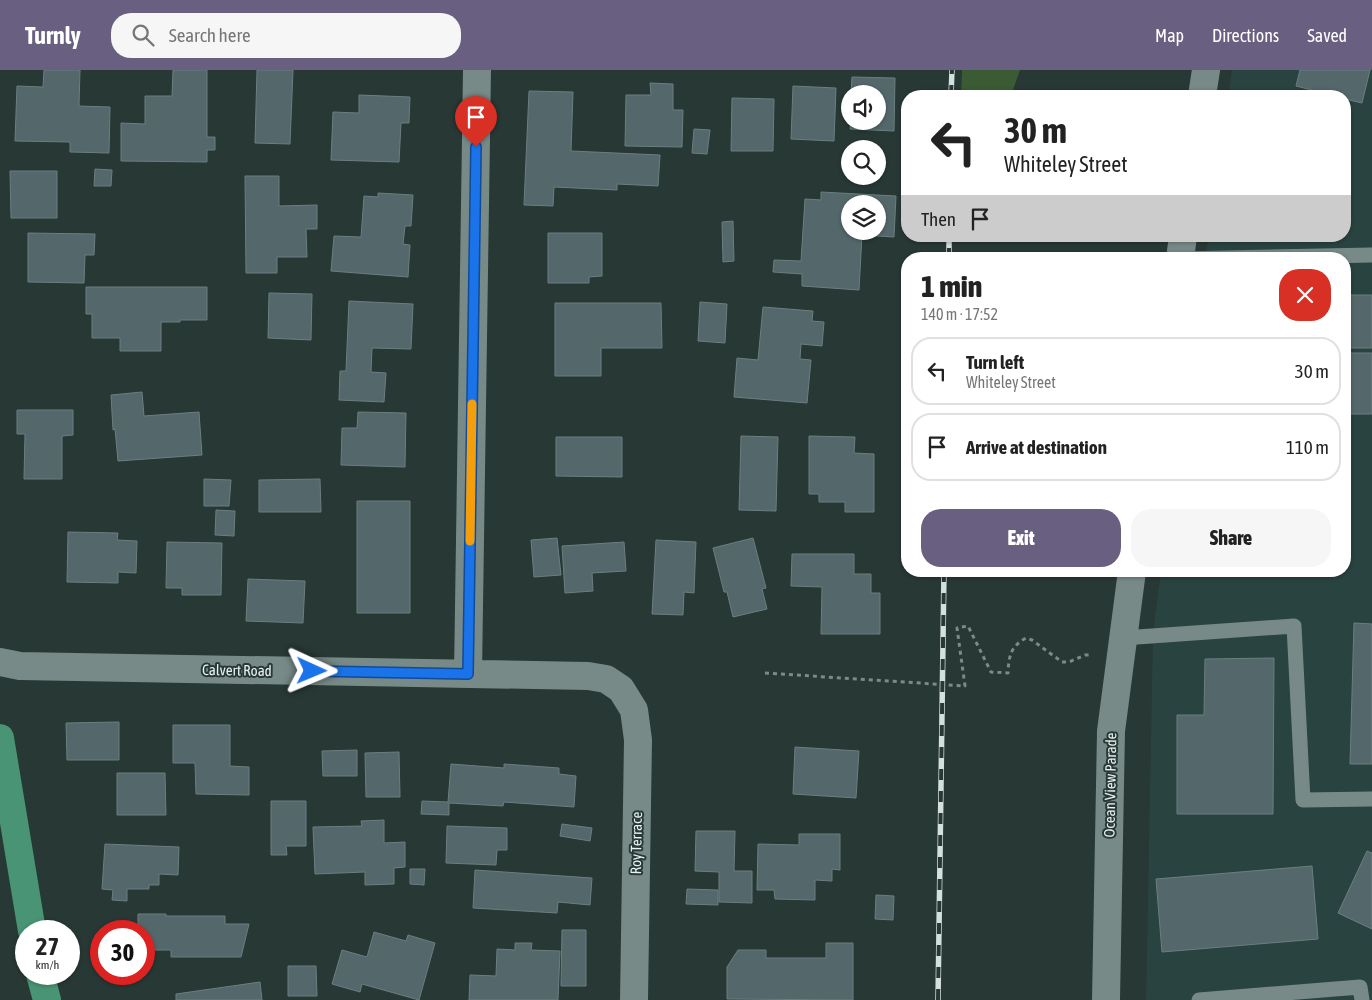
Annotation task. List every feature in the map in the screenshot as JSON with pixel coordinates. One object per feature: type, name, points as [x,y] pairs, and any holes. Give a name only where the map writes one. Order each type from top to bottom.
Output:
[{"type":"highway","points":[[0,738],[30,920]]},
{"type":"highway","points":[[43,985],[47,1000]]},
{"type":"street","points":[[468,674],[477,70]]},
{"type":"street","points":[[1203,90],[1206,70]]},
{"type":"street","name":"Ocean View Parade","points":[[1106,1000],[1111,731],[1131,577]]},
{"type":"street","name":"Calvert Road","points":[[0,662],[20,666],[588,676],[606,679],[621,690]]},
{"type":"street","name":"Roy Terrace","points":[[621,690],[634,710],[638,740],[634,1000]]},
{"type":"lane","points":[[1351,255],[1372,255]]},
{"type":"lane","points":[[1122,649],[1294,626],[1303,800],[1372,799]]},
{"type":"lane","points":[[1199,1000],[1360,987],[1362,1000]]},
{"type":"path","points":[[764,673],[965,686],[957,628],[968,626],[991,672],[1008,673],[1012,650],[1026,638],[1032,640],[1062,662],[1069,662],[1085,655],[1122,649]]},
{"type":"shaded area","points":[[1232,70],[1372,70],[1372,1000],[1146,1000],[1153,632],[1160,577],[1351,577],[1351,252],[1206,252],[1208,242],[1351,242],[1351,90],[1229,90]]},
{"type":"green space","points":[[962,70],[1020,70],[1013,90],[961,90]]},
{"type":"building","points":[[44,70],[80,70],[79,106],[110,107],[109,153],[70,152],[70,142],[15,141],[17,86],[43,87]]},
{"type":"building","points":[[173,70],[207,70],[207,137],[215,137],[215,150],[207,150],[207,162],[121,161],[121,123],[145,124],[145,96],[172,96]]},
{"type":"building","points":[[257,70],[293,70],[290,144],[255,143]]},
{"type":"building","points":[[1300,70],[1370,70],[1362,103],[1351,100],[1351,90],[1312,90],[1296,86]]},
{"type":"building","points":[[852,77],[895,78],[894,131],[872,130],[886,130],[886,85],[852,85]]},
{"type":"building","points":[[650,83],[673,84],[673,110],[683,110],[682,147],[625,146],[626,95],[651,95]]},
{"type":"building","points":[[793,86],[836,88],[834,141],[791,139]]},
{"type":"building","points":[[529,91],[573,92],[571,151],[660,155],[658,186],[617,184],[617,190],[554,187],[553,206],[524,205]]},
{"type":"building","points":[[359,95],[410,97],[409,123],[401,123],[399,162],[331,160],[333,112],[359,113]]},
{"type":"building","points":[[732,98],[774,99],[773,151],[731,151]]},
{"type":"building","points":[[694,129],[710,130],[707,154],[692,153]]},
{"type":"building","points":[[95,169],[112,170],[111,186],[94,186]]},
{"type":"building","points":[[10,171],[57,171],[57,218],[11,218]]},
{"type":"building","points":[[245,176],[279,176],[279,206],[317,205],[317,229],[306,229],[307,257],[277,257],[277,273],[246,273]]},
{"type":"building","points":[[821,192],[877,195],[841,195],[841,240],[862,240],[859,290],[802,286],[802,274],[773,272],[774,260],[801,261],[805,199],[821,200]]},
{"type":"building","points":[[378,193],[413,195],[411,226],[405,226],[403,244],[410,245],[408,277],[331,271],[334,236],[361,237],[364,196],[378,197]]},
{"type":"building","points":[[886,195],[896,196],[894,237],[886,236]]},
{"type":"building","points":[[733,221],[734,261],[723,262],[722,222]]},
{"type":"building","points":[[28,233],[95,234],[94,255],[85,255],[84,283],[28,282]]},
{"type":"building","points":[[548,233],[602,233],[602,276],[589,277],[589,283],[548,283]]},
{"type":"building","points":[[86,287],[207,287],[207,320],[161,322],[161,351],[120,351],[120,338],[92,338],[92,314],[86,314]]},
{"type":"building","points":[[269,293],[312,294],[311,340],[268,338]]},
{"type":"building","points":[[1351,295],[1372,295],[1372,348],[1351,348]]},
{"type":"building","points":[[349,301],[413,304],[411,349],[372,348],[371,372],[386,373],[384,402],[339,400],[340,371],[346,371]]},
{"type":"building","points":[[700,302],[727,304],[725,343],[698,341]]},
{"type":"building","points":[[555,303],[661,303],[662,348],[601,348],[601,376],[555,376]]},
{"type":"building","points":[[763,307],[813,311],[812,321],[824,322],[822,346],[801,344],[800,359],[811,360],[807,403],[734,397],[737,358],[758,360]]},
{"type":"building","points":[[1351,353],[1372,353],[1372,414],[1351,414]]},
{"type":"building","points":[[142,392],[144,416],[199,412],[202,455],[118,461],[115,429],[113,430],[111,395]]},
{"type":"building","points":[[17,410],[73,410],[73,435],[62,436],[62,479],[24,479],[25,434],[17,434]]},
{"type":"building","points":[[358,412],[406,413],[405,467],[341,465],[342,428],[357,428]]},
{"type":"building","points":[[741,436],[778,437],[776,511],[739,510]]},
{"type":"building","points":[[809,436],[855,437],[854,453],[874,454],[874,512],[845,512],[845,502],[819,502],[819,494],[809,494]]},
{"type":"building","points":[[556,437],[622,437],[622,477],[556,476]]},
{"type":"building","points":[[204,479],[231,480],[229,506],[204,506]]},
{"type":"building","points":[[320,479],[321,512],[259,512],[259,480]]},
{"type":"building","points":[[357,501],[410,501],[410,613],[357,613]]},
{"type":"building","points":[[216,510],[235,511],[234,536],[215,535]]},
{"type":"building","points":[[68,532],[118,533],[117,540],[137,541],[136,573],[118,572],[118,583],[67,582]]},
{"type":"building","points":[[557,538],[561,575],[534,577],[531,540]]},
{"type":"building","points":[[753,538],[766,588],[762,589],[767,609],[733,617],[727,592],[724,592],[713,548]]},
{"type":"building","points":[[656,540],[696,542],[694,593],[684,592],[683,615],[652,614]]},
{"type":"building","points":[[167,542],[222,543],[221,595],[182,595],[182,588],[166,588]]},
{"type":"building","points":[[624,542],[626,571],[592,573],[593,591],[565,593],[562,546]]},
{"type":"building","points":[[792,554],[854,554],[854,574],[871,574],[871,593],[880,593],[880,634],[821,634],[822,587],[791,586]]},
{"type":"building","points":[[248,579],[305,581],[303,623],[246,621]]},
{"type":"building","points":[[1354,623],[1372,624],[1372,764],[1350,764]]},
{"type":"building","points":[[1274,658],[1273,814],[1177,814],[1177,715],[1204,715],[1205,659]]},
{"type":"building","points":[[119,722],[119,760],[67,760],[66,723]]},
{"type":"building","points":[[173,725],[230,725],[230,766],[249,767],[249,795],[196,794],[195,763],[173,763]]},
{"type":"building","points":[[795,747],[859,751],[856,798],[793,794]]},
{"type":"building","points":[[357,750],[357,776],[323,776],[322,751]]},
{"type":"building","points":[[399,752],[400,797],[366,797],[365,753]]},
{"type":"building","points":[[451,764],[504,768],[504,764],[559,768],[559,774],[576,776],[574,807],[504,802],[503,806],[449,803],[449,815],[421,814],[422,801],[448,802]]},
{"type":"building","points":[[117,773],[165,773],[166,815],[117,815]]},
{"type":"building","points":[[271,801],[306,801],[306,846],[286,846],[287,855],[271,855]]},
{"type":"building","points":[[384,820],[384,843],[405,842],[405,867],[394,868],[394,884],[365,885],[365,872],[315,874],[313,827],[362,826],[361,821]]},
{"type":"building","points":[[562,824],[592,828],[590,841],[560,836]]},
{"type":"building","points":[[447,826],[507,828],[507,850],[497,850],[496,865],[446,863]]},
{"type":"building","points":[[696,831],[735,831],[734,871],[752,871],[752,903],[719,902],[719,872],[695,871]]},
{"type":"building","points":[[799,834],[840,834],[840,870],[832,869],[832,881],[815,880],[815,900],[775,899],[774,890],[757,890],[758,844],[799,845]]},
{"type":"building","points":[[105,844],[179,847],[178,875],[159,874],[159,885],[149,885],[149,889],[127,889],[127,901],[112,900],[113,890],[102,889]]},
{"type":"building","points":[[1367,851],[1372,853],[1372,929],[1338,913]]},
{"type":"building","points":[[1312,866],[1318,939],[1162,952],[1156,879]]},
{"type":"building","points":[[410,869],[425,869],[424,885],[410,884]]},
{"type":"building","points":[[475,870],[592,878],[590,905],[558,902],[557,913],[473,908]]},
{"type":"building","points":[[687,889],[718,890],[718,905],[686,904]]},
{"type":"building","points":[[876,895],[894,896],[893,920],[875,919]]},
{"type":"building","points":[[138,914],[225,916],[225,924],[249,924],[241,957],[171,957],[171,950],[155,950],[155,920],[138,920]]},
{"type":"building","points":[[562,930],[586,930],[586,986],[561,986]]},
{"type":"building","points":[[374,932],[406,941],[408,935],[435,943],[419,1000],[362,984],[360,992],[332,984],[342,950],[367,957]]},
{"type":"building","points":[[515,943],[532,943],[531,950],[560,951],[558,1000],[469,1000],[470,975],[496,976],[497,949],[515,950]]},
{"type":"building","points":[[826,943],[853,943],[853,1000],[727,999],[727,967],[738,950],[766,950],[766,958],[826,958]]},
{"type":"building","points":[[288,966],[316,966],[317,996],[288,996]]},
{"type":"building","points":[[260,982],[262,1000],[176,1000],[176,994]]},
{"type":"railway","points":[[951,90],[952,70]]},
{"type":"railway","points":[[949,242],[949,252]]},
{"type":"railway","points":[[938,1000],[944,577]]},
{"type":"slow traffic","points":[[470,541],[472,404]]},
{"type":"route","points":[[312,671],[468,674],[476,147]]}]
